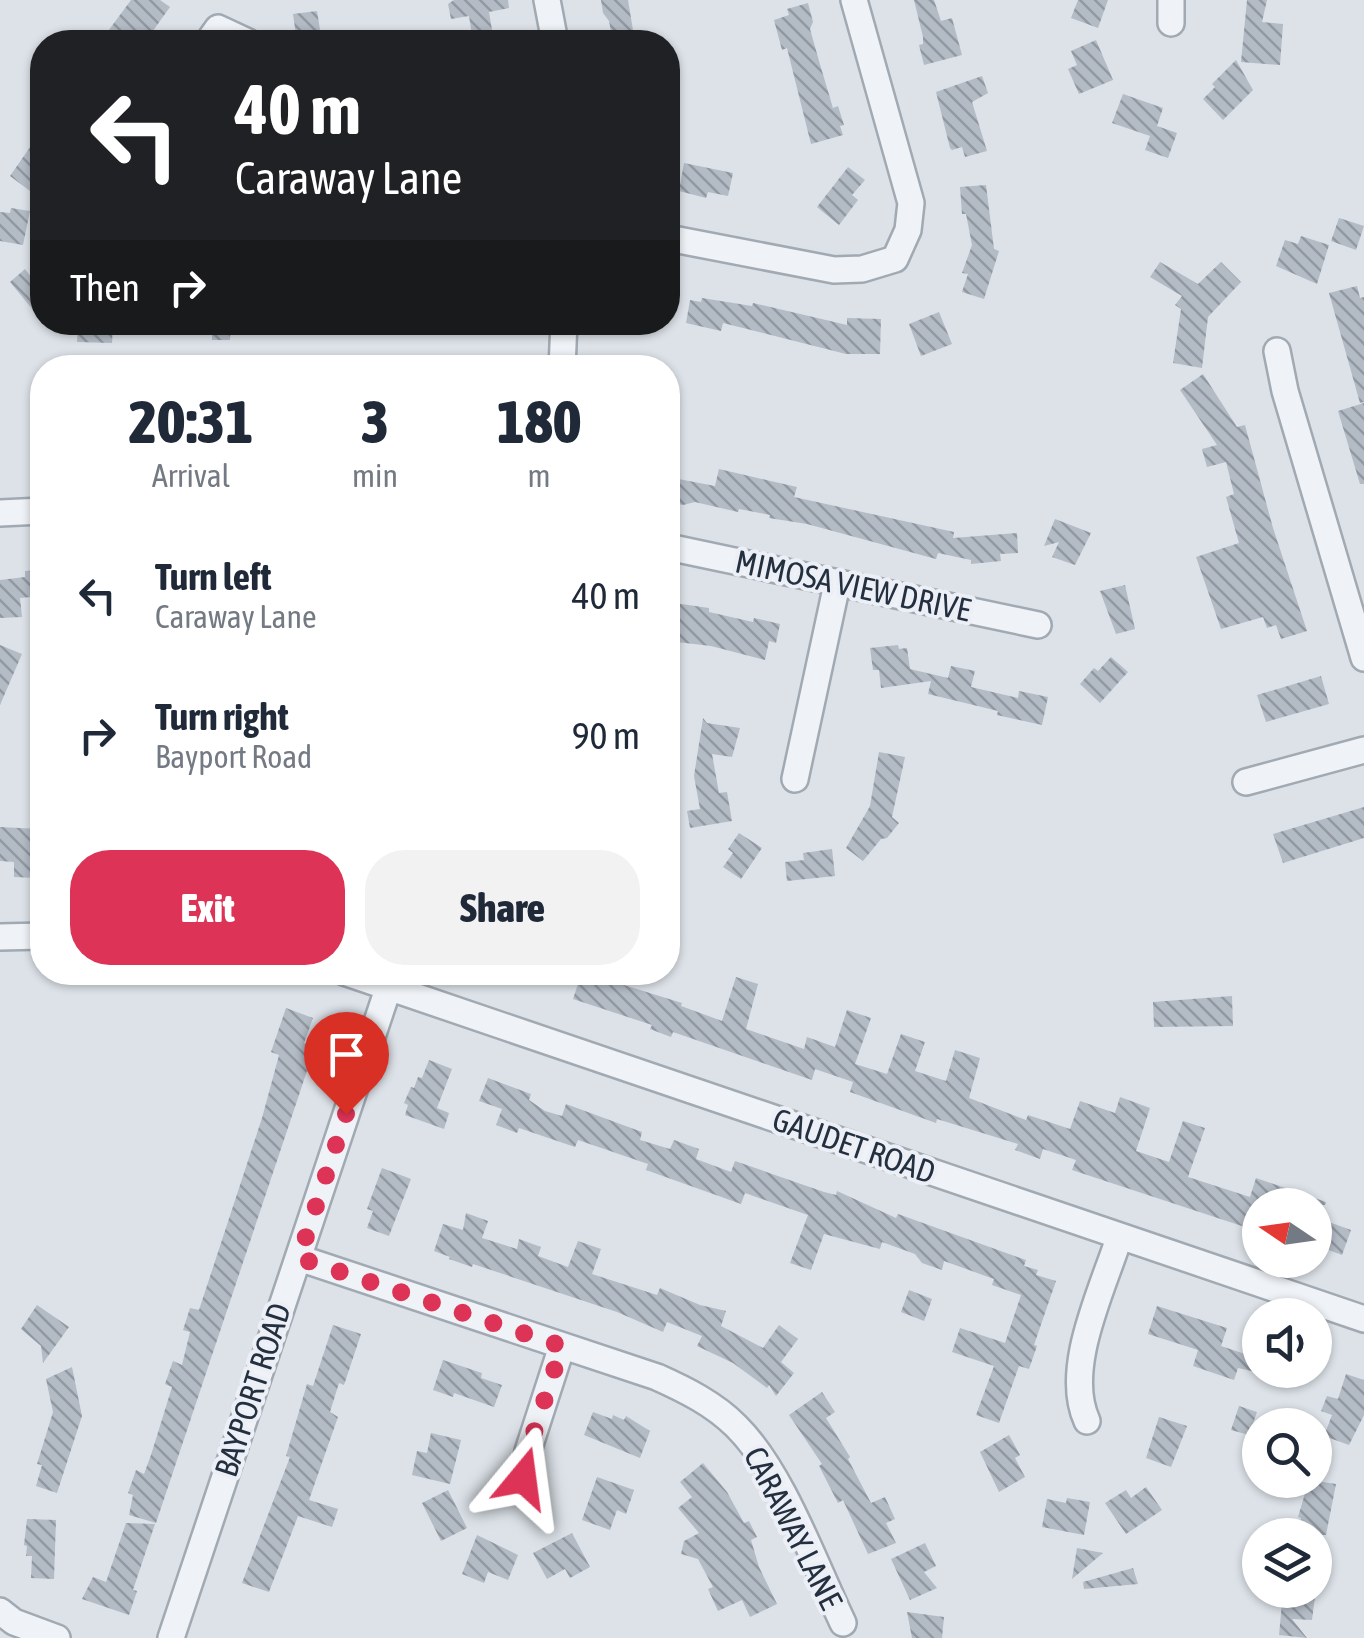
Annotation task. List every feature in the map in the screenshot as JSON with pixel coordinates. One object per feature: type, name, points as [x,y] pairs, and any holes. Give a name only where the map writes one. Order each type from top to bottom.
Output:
[{"type":"street","points":[[547,0],[553,30]]},
{"type":"street","points":[[680,240],[834,270],[862,270],[895,259],[908,230],[911,204],[854,0]]},
{"type":"street","points":[[1277,350],[1285,391],[1364,658]]},
{"type":"street","points":[[0,512],[30,511]]},
{"type":"street","name":"MIMOSA VIEW DRIVE","points":[[680,550],[1038,625]]},
{"type":"street","points":[[794,779],[838,584]]},
{"type":"street","points":[[1246,782],[1364,750]]},
{"type":"street","points":[[0,938],[30,937]]},
{"type":"street","name":"BAYPORT ROAD","points":[[171,1638],[389,985]]},
{"type":"street","name":"GAUDET ROAD","points":[[405,985],[1119,1238],[1364,1320]]},
{"type":"street","points":[[1087,1421],[1078,1396],[1081,1358],[1119,1238]]},
{"type":"street","name":"CARAWAY LANE","points":[[299,1258],[600,1357],[688,1391],[735,1424],[768,1468],[843,1624]]},
{"type":"street","points":[[523,1478],[562,1346]]},
{"type":"street","points":[[0,1611],[14,1622],[57,1638]]},
{"type":"building","points":[[131,0],[160,0],[170,7],[154,30],[109,30]]},
{"type":"building","points":[[454,0],[508,0],[509,8],[489,12],[492,30],[471,30],[469,16],[451,19],[448,4]]},
{"type":"building","points":[[601,0],[628,0],[633,30],[611,30]]},
{"type":"building","points":[[914,0],[934,0],[941,21],[952,18],[962,55],[924,65],[919,45],[923,44],[923,37]]},
{"type":"building","points":[[1078,0],[1108,0],[1098,28],[1071,18]]},
{"type":"building","points":[[1247,0],[1267,0],[1262,22],[1283,24],[1280,65],[1241,62]]},
{"type":"building","points":[[808,3],[819,61],[833,108],[838,106],[844,125],[840,126],[843,135],[811,144],[787,48],[782,50],[774,20],[789,15],[787,9]]},
{"type":"building","points":[[317,11],[320,30],[295,30],[293,14]]},
{"type":"building","points":[[1096,40],[1113,80],[1079,94],[1068,69],[1077,65],[1071,51]]},
{"type":"building","points":[[1236,60],[1253,90],[1223,120],[1203,99]]},
{"type":"building","points":[[982,76],[988,93],[972,102],[987,151],[965,157],[962,147],[950,148],[936,92]]},
{"type":"building","points":[[1123,94],[1163,108],[1157,126],[1177,133],[1168,158],[1145,150],[1150,136],[1112,123]]},
{"type":"building","points":[[30,147],[30,191],[10,176]]},
{"type":"building","points":[[684,163],[733,173],[728,196],[708,192],[706,198],[680,191]]},
{"type":"building","points":[[848,167],[865,180],[852,195],[858,200],[839,225],[817,207]]},
{"type":"building","points":[[986,185],[994,249],[999,251],[984,299],[962,292],[968,274],[962,273],[972,245],[966,214],[962,214],[960,187]]},
{"type":"building","points":[[11,208],[30,211],[23,245],[0,241],[0,212],[10,213]]},
{"type":"building","points":[[1339,218],[1364,226],[1356,250],[1331,241]]},
{"type":"building","points":[[1301,236],[1329,245],[1317,284],[1276,266],[1285,240],[1298,244]]},
{"type":"building","points":[[1160,262],[1198,284],[1221,262],[1241,282],[1208,317],[1202,368],[1173,363],[1181,309],[1175,305],[1182,296],[1150,277]]},
{"type":"building","points":[[25,269],[30,275],[30,306],[10,282]]},
{"type":"building","points":[[1357,286],[1360,298],[1364,297],[1364,402],[1360,403],[1329,293]]},
{"type":"building","points":[[702,298],[752,306],[753,303],[847,325],[847,318],[881,319],[880,354],[846,354],[723,323],[721,331],[686,323],[690,300],[701,302]]},
{"type":"building","points":[[939,312],[952,344],[921,356],[909,324]]},
{"type":"building","points":[[77,335],[112,335],[112,343],[77,342]]},
{"type":"building","points":[[212,335],[230,335],[230,340],[212,340]]},
{"type":"building","points":[[1203,374],[1237,427],[1245,425],[1307,631],[1281,639],[1276,625],[1267,628],[1263,617],[1221,629],[1196,557],[1239,543],[1226,497],[1234,494],[1226,462],[1207,467],[1202,449],[1217,445],[1180,390]]},
{"type":"building","points":[[1364,403],[1364,484],[1360,484],[1338,411]]},
{"type":"building","points":[[719,469],[797,487],[794,497],[954,532],[953,538],[1017,533],[1018,553],[1000,554],[1001,561],[971,564],[971,560],[938,553],[936,559],[807,524],[769,518],[770,515],[695,502],[680,504],[680,479],[715,486]]},
{"type":"building","points":[[1055,519],[1091,533],[1075,565],[1052,557],[1059,542],[1044,546]]},
{"type":"building","points":[[25,571],[30,571],[30,597],[20,598],[22,617],[0,618],[0,580],[25,577]]},
{"type":"building","points":[[1125,585],[1135,629],[1116,634],[1100,591]]},
{"type":"building","points":[[680,604],[753,622],[754,618],[780,624],[776,643],[769,641],[765,660],[680,642]]},
{"type":"building","points":[[0,645],[22,654],[0,705]]},
{"type":"building","points":[[898,645],[899,649],[907,648],[910,669],[948,678],[951,666],[975,671],[971,687],[1018,698],[1019,691],[1048,697],[1042,725],[928,694],[931,681],[881,688],[870,648]]},
{"type":"building","points":[[1111,657],[1128,672],[1100,703],[1080,684]]},
{"type":"building","points":[[1321,676],[1329,704],[1266,722],[1257,695]]},
{"type":"building","points":[[703,718],[707,723],[740,728],[732,757],[712,754],[719,793],[727,792],[732,821],[690,828],[687,811],[700,809],[694,776]]},
{"type":"building","points":[[879,752],[905,757],[892,817],[899,823],[863,861],[846,848],[870,806]]},
{"type":"building","points":[[1364,807],[1364,838],[1283,863],[1273,834]]},
{"type":"building","points":[[0,827],[30,828],[30,878],[14,877],[14,862],[0,861]]},
{"type":"building","points":[[739,833],[762,848],[741,879],[723,867],[733,853],[728,849]]},
{"type":"building","points":[[832,849],[835,876],[787,881],[785,862],[804,860],[803,853]]},
{"type":"building","points":[[736,977],[758,984],[746,1029],[804,1049],[807,1037],[835,1047],[847,1010],[871,1018],[855,1064],[887,1074],[901,1034],[925,1042],[915,1071],[946,1081],[955,1050],[980,1058],[969,1098],[1026,1120],[1028,1115],[1070,1129],[1080,1101],[1115,1113],[1120,1097],[1150,1108],[1136,1151],[1169,1162],[1183,1121],[1205,1128],[1188,1177],[1242,1194],[1242,1226],[1072,1170],[1076,1160],[1043,1149],[1040,1159],[1015,1150],[1018,1144],[937,1119],[936,1123],[850,1092],[853,1082],[815,1069],[812,1080],[673,1032],[671,1037],[650,1029],[652,1025],[573,999],[578,985],[624,985],[682,1003],[681,1006],[722,1021]]},
{"type":"building","points":[[1232,996],[1233,1026],[1154,1027],[1153,1002]]},
{"type":"building","points":[[286,1008],[313,1018],[304,1043],[315,1047],[156,1523],[129,1515],[133,1495],[128,1493],[136,1470],[144,1474],[151,1455],[172,1387],[165,1384],[173,1361],[182,1365],[190,1332],[183,1330],[190,1308],[199,1310],[262,1118],[279,1055],[271,1052]]},
{"type":"building","points":[[429,1060],[452,1069],[437,1108],[449,1113],[444,1129],[405,1115],[408,1105],[404,1103]]},
{"type":"building","points":[[488,1078],[531,1094],[529,1100],[545,1111],[562,1116],[566,1104],[642,1132],[640,1140],[670,1149],[674,1140],[699,1149],[696,1159],[731,1172],[735,1161],[824,1192],[836,1195],[837,1191],[896,1218],[898,1214],[1026,1260],[1024,1266],[1038,1270],[1036,1275],[1056,1281],[1029,1369],[1019,1366],[999,1423],[976,1415],[994,1366],[952,1352],[960,1328],[1005,1343],[1021,1295],[992,1285],[994,1279],[944,1261],[942,1270],[922,1263],[915,1254],[882,1242],[880,1249],[824,1234],[811,1270],[790,1263],[808,1215],[745,1193],[741,1204],[646,1170],[648,1164],[578,1140],[575,1147],[519,1128],[517,1133],[496,1125],[502,1109],[479,1101]]},
{"type":"building","points":[[382,1168],[411,1179],[389,1236],[367,1228],[373,1211],[367,1209]]},
{"type":"building","points":[[1256,1178],[1285,1188],[1253,1188]]},
{"type":"building","points":[[466,1213],[488,1221],[482,1238],[517,1249],[519,1239],[541,1247],[538,1256],[568,1267],[578,1241],[601,1249],[592,1274],[657,1295],[660,1288],[726,1311],[721,1326],[763,1348],[779,1325],[798,1339],[781,1362],[794,1373],[776,1396],[769,1385],[767,1388],[733,1363],[697,1346],[702,1336],[667,1322],[663,1332],[617,1312],[473,1264],[472,1267],[434,1251],[443,1224],[463,1230]]},
{"type":"building","points":[[1332,1223],[1351,1230],[1342,1255],[1332,1251]]},
{"type":"building","points":[[909,1290],[932,1299],[924,1321],[901,1312]]},
{"type":"building","points":[[37,1305],[69,1327],[43,1363],[41,1346],[21,1329]]},
{"type":"building","points":[[1157,1306],[1227,1328],[1221,1346],[1242,1353],[1242,1369],[1238,1368],[1234,1380],[1193,1366],[1198,1350],[1148,1334]]},
{"type":"building","points":[[333,1325],[361,1334],[344,1385],[339,1383],[330,1412],[338,1417],[309,1500],[338,1509],[332,1527],[298,1516],[269,1592],[242,1583],[290,1457],[286,1456],[307,1384],[313,1386]]},
{"type":"building","points":[[443,1360],[482,1373],[481,1378],[502,1385],[494,1407],[433,1390]]},
{"type":"building","points":[[72,1367],[82,1416],[57,1493],[36,1486],[42,1465],[37,1464],[53,1412],[46,1379]]},
{"type":"building","points":[[1346,1374],[1364,1380],[1364,1415],[1349,1445],[1332,1439],[1332,1408],[1322,1408],[1327,1396],[1338,1399]]},
{"type":"building","points":[[822,1392],[835,1412],[826,1418],[871,1503],[885,1497],[895,1519],[886,1523],[896,1543],[868,1554],[843,1500],[838,1503],[819,1466],[822,1464],[789,1415]]},
{"type":"building","points":[[1239,1406],[1245,1408],[1242,1433],[1231,1430]]},
{"type":"building","points":[[593,1412],[612,1419],[613,1415],[624,1420],[626,1416],[650,1431],[640,1458],[584,1435]]},
{"type":"building","points":[[1159,1417],[1187,1426],[1171,1467],[1146,1458]]},
{"type":"building","points":[[431,1433],[461,1440],[450,1484],[412,1475],[417,1451],[427,1453]]},
{"type":"building","points":[[1009,1435],[1020,1455],[1015,1458],[1025,1477],[999,1492],[980,1452]]},
{"type":"building","points":[[703,1463],[757,1537],[751,1540],[759,1567],[777,1604],[750,1617],[742,1600],[718,1611],[708,1589],[713,1587],[698,1559],[681,1554],[684,1541],[699,1533],[678,1508],[692,1497],[680,1482]]},
{"type":"building","points":[[597,1477],[634,1490],[626,1514],[617,1510],[610,1530],[582,1520]]},
{"type":"building","points":[[1332,1483],[1336,1484],[1329,1518],[1298,1517],[1304,1498],[1332,1498]]},
{"type":"building","points":[[1146,1487],[1162,1510],[1126,1534],[1105,1503],[1126,1490],[1131,1498]]},
{"type":"building","points":[[448,1490],[467,1528],[441,1541],[422,1503]]},
{"type":"building","points":[[1067,1498],[1090,1502],[1084,1535],[1042,1527],[1047,1499],[1066,1503]]},
{"type":"building","points":[[27,1519],[56,1520],[54,1579],[31,1578],[32,1556],[26,1556],[24,1545]]},
{"type":"building","points":[[126,1523],[155,1524],[133,1590],[137,1591],[129,1615],[82,1599],[93,1577],[106,1582]]},
{"type":"building","points":[[572,1533],[590,1567],[570,1578],[565,1569],[547,1579],[533,1553]]},
{"type":"building","points":[[477,1535],[518,1555],[508,1580],[488,1572],[484,1583],[462,1574]]},
{"type":"building","points":[[925,1543],[936,1566],[924,1572],[937,1588],[910,1600],[891,1559]]},
{"type":"building","points":[[1077,1548],[1103,1553],[1072,1579]]},
{"type":"building","points":[[1133,1568],[1138,1584],[1084,1589],[1083,1582]]},
{"type":"building","points":[[1282,1608],[1314,1608],[1312,1620],[1292,1619],[1307,1638],[1279,1635]]},
{"type":"building","points":[[907,1612],[944,1617],[942,1638],[912,1638]]},
{"type":"route","points":[[346,1114],[299,1258],[562,1346],[523,1478]]}]
